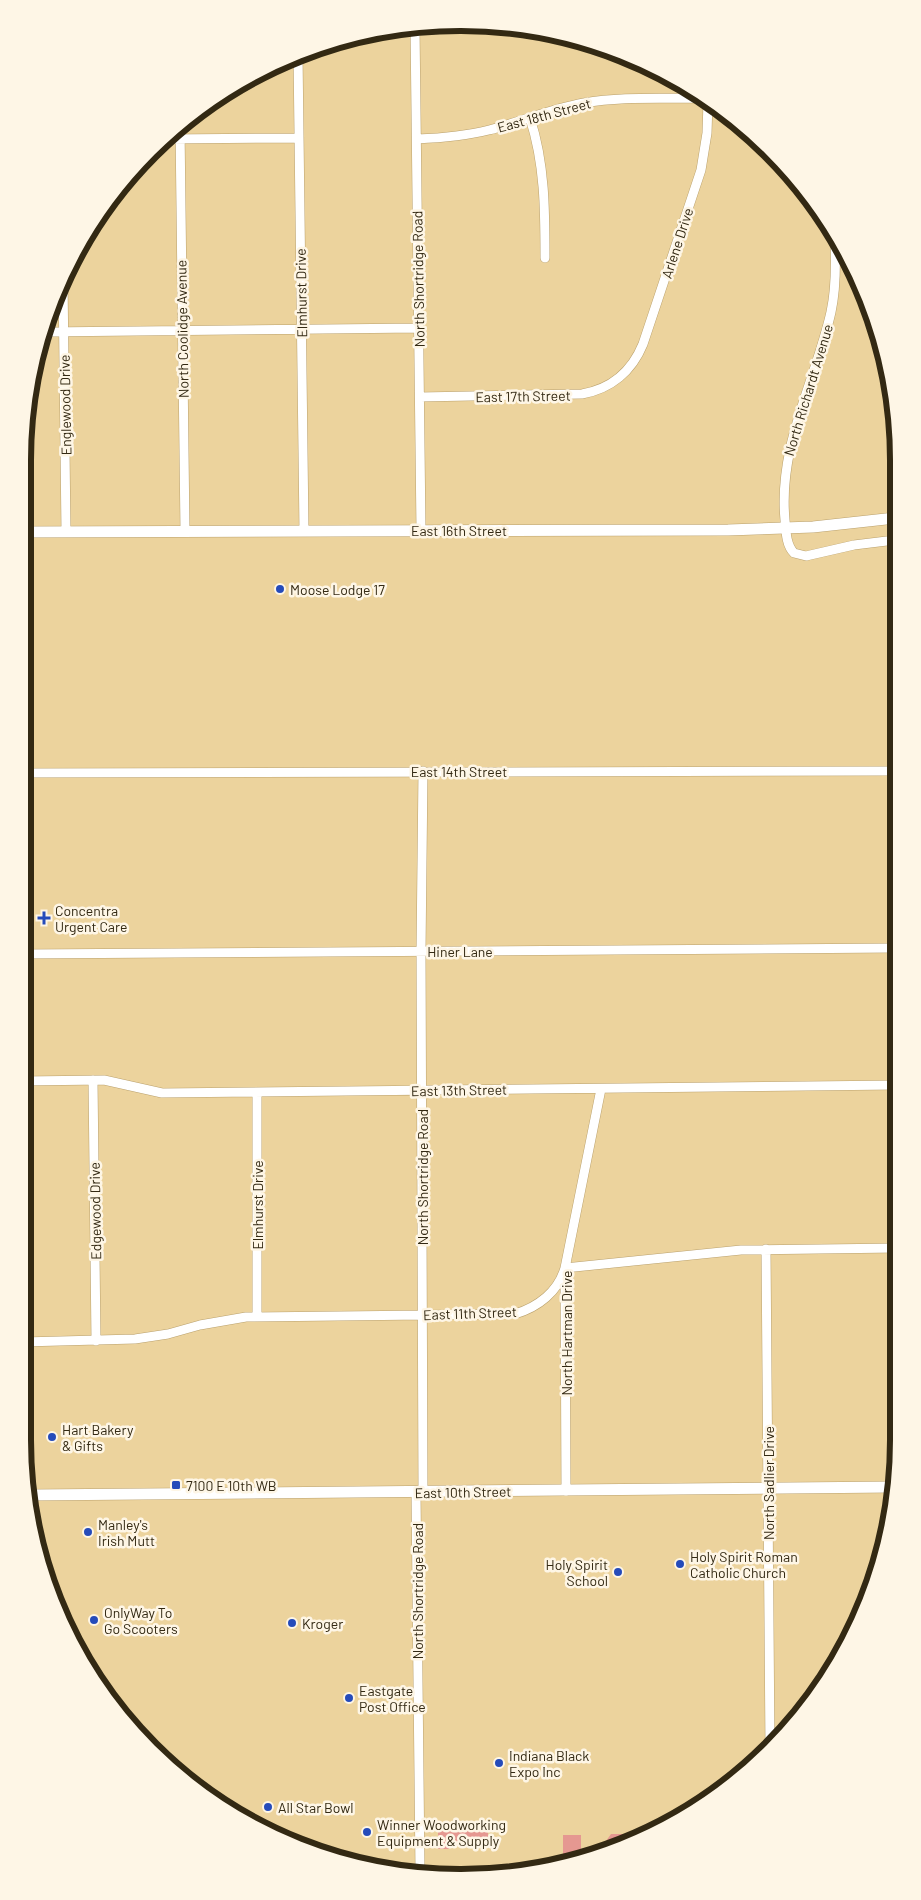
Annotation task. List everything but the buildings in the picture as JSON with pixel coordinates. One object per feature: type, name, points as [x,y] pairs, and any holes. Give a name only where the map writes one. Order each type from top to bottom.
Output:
[{"type":"street","name":"North Shortridge Road","points":[[415,34],[421,530]]},
{"type":"street","name":"Elmhurst Drive","points":[[298,63],[304,531]]},
{"type":"street","name":"East 18th Street","points":[[417,139],[480,132],[592,102],[621,99],[690,98]]},
{"type":"street","name":"Arlene Drive","points":[[622,375],[635,361],[643,344],[698,181],[706,144],[708,110]]},
{"type":"street","points":[[530,118],[544,187],[545,258]]},
{"type":"street","name":"North Coolidge Avenue","points":[[180,136],[184,531]]},
{"type":"street","points":[[176,139],[299,138]]},
{"type":"street","name":"North Richardt Avenue","points":[[835,252],[836,277],[832,311],[793,432],[786,460],[784,487],[786,528],[791,550],[797,555],[806,556],[854,544],[890,540]]},
{"type":"street","name":"Englewood Drive","points":[[63,298],[66,532]]},
{"type":"street","points":[[51,332],[419,328]]},
{"type":"street","name":"East 17th Street","points":[[420,397],[577,395],[603,388],[622,375]]},
{"type":"street","name":"East 16th Street","points":[[31,532],[786,528],[890,519]]},
{"type":"street","name":"North Shortridge Road","points":[[420,1867],[421,951],[423,771]]},
{"type":"street","name":"East 14th Street","points":[[31,773],[890,771]]},
{"type":"street","name":"Hiner Lane","points":[[31,954],[890,948]]},
{"type":"street","name":"Edgewood Drive","points":[[93,1080],[96,1341]]},
{"type":"street","name":"East 13th Street","points":[[31,1081],[104,1080],[162,1093],[890,1085]]},
{"type":"street","name":"North Hartman Drive","points":[[566,1490],[565,1268],[601,1089]]},
{"type":"street","name":"Elmhurst Drive","points":[[257,1092],[257,1317]]},
{"type":"street","points":[[565,1268],[741,1250],[890,1248]]},
{"type":"street","name":"North Sadlier Drive","points":[[766,1249],[770,1737]]},
{"type":"street","name":"East 11th Street","points":[[31,1342],[135,1339],[168,1334],[218,1321],[257,1317],[506,1315],[522,1312],[539,1304],[546,1298],[560,1279],[565,1268]]},
{"type":"street","name":"East 10th Street","points":[[35,1495],[887,1487]]},
{"type":"shaded area","points":[[488,1826],[488,1844],[450,1845],[449,1849],[438,1849],[438,1827]]},
{"type":"shaded area","points":[[611,1834],[629,1834],[606,1843]]},
{"type":"shaded area","points":[[563,1835],[581,1835],[581,1851],[563,1856]]},
{"type":"place","name":"Moose Lodge 17","points":[[280,589]]},
{"type":"place","name":"Concentra Urgent Care","points":[[44,918]]},
{"type":"place","name":"Hart Bakery & Gifts","points":[[52,1437]]},
{"type":"place","name":"7100 E 10th WB","points":[[176,1485]]},
{"type":"place","name":"Manley's Irish Mutt","points":[[88,1532]]},
{"type":"place","name":"Holy Spirit Roman Catholic Church","points":[[680,1564]]},
{"type":"place","name":"Holy Spirit School","points":[[618,1572]]},
{"type":"place","name":"OnlyWay To Go Scooters","points":[[94,1620]]},
{"type":"place","name":"Kroger","points":[[292,1623]]},
{"type":"place","name":"Eastgate Post Office","points":[[349,1698]]},
{"type":"place","name":"Indiana Black Expo Inc","points":[[499,1763]]},
{"type":"place","name":"All Star Bowl","points":[[268,1807]]},
{"type":"place","name":"Winner Woodworking Equipment & Supply","points":[[367,1832]]}]
